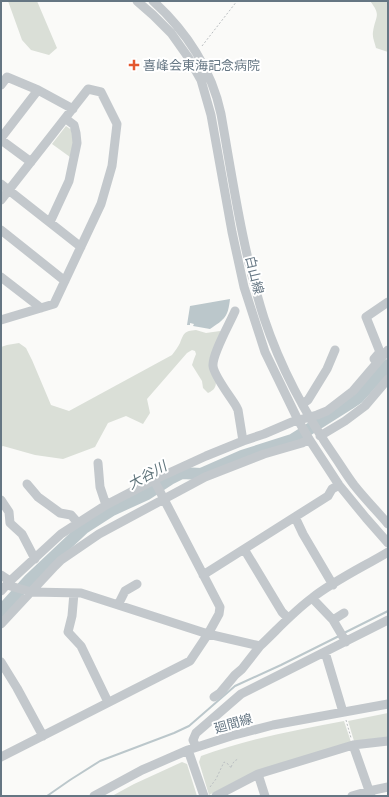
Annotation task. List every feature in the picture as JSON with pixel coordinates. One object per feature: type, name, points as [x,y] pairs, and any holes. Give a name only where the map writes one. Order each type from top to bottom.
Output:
[{"type":"street","name":"白山線","points":[[137,1],[171,33],[188,57],[201,80],[211,115],[232,232],[244,287],[265,352],[308,438],[339,485],[388,543]]},
{"type":"street","name":"白山線","points":[[153,1],[179,27],[195,50],[208,74],[218,103],[245,248],[260,305],[283,365],[319,435],[354,485],[388,524]]},
{"type":"street","points":[[1,85],[7,77],[38,90],[73,109]]},
{"type":"street","points":[[1,200],[88,89],[101,92],[117,124],[112,166],[104,198],[54,304],[1,320]]},
{"type":"street","points":[[31,162],[1,139],[38,90]]},
{"type":"street","points":[[50,222],[69,181],[77,143],[74,125],[66,118]]},
{"type":"street","points":[[1,184],[81,246]]},
{"type":"street","points":[[1,230],[65,280]]},
{"type":"street","points":[[1,277],[41,308]]},
{"type":"street","points":[[363,379],[365,370],[380,352],[366,317],[388,302]]},
{"type":"street","points":[[235,311],[216,352],[213,366],[216,374],[238,410],[243,441]]},
{"type":"street","points":[[302,404],[308,400],[327,369],[335,350]]},
{"type":"street","points":[[7,586],[61,534],[106,505],[206,456],[243,441],[310,419],[327,410],[353,391],[388,350]]},
{"type":"street","points":[[319,435],[345,421],[365,406],[388,379]]},
{"type":"street","points":[[1,624],[30,591],[61,560],[99,534],[205,477],[264,454],[302,443],[308,438]]},
{"type":"street","points":[[98,463],[100,487],[106,505]]},
{"type":"street","points":[[1,757],[190,661],[208,634],[219,614],[220,607],[154,482]]},
{"type":"street","points":[[27,484],[38,497],[60,513],[71,515],[78,522]]},
{"type":"street","points":[[203,575],[328,496],[332,489],[339,485]]},
{"type":"street","points":[[1,500],[9,512],[10,523],[22,534],[35,559]]},
{"type":"street","points":[[295,517],[306,540],[333,585]]},
{"type":"street","points":[[244,549],[282,612],[288,618]]},
{"type":"street","points":[[214,697],[220,693],[242,669],[260,646],[288,618],[312,598],[329,586],[388,552]]},
{"type":"street","points":[[1,575],[7,586],[30,591],[81,593],[208,634],[260,646]]},
{"type":"street","points":[[118,605],[125,591],[136,584]]},
{"type":"street","points":[[74,593],[72,616],[68,632],[81,646],[108,702]]},
{"type":"street","points":[[312,598],[333,620],[343,637]]},
{"type":"street","points":[[333,620],[344,613]]},
{"type":"street","points":[[206,792],[192,749],[193,740],[196,733],[241,694],[325,652],[343,637],[388,620]]},
{"type":"street","points":[[325,652],[344,716]]},
{"type":"street","points":[[1,662],[43,736]]},
{"type":"street","name":"廻間線","points":[[94,796],[142,770],[192,749],[231,736],[273,725],[344,716],[388,704]]},
{"type":"street","points":[[216,796],[258,774],[353,745],[388,740]]},
{"type":"street","points":[[353,745],[370,794]]},
{"type":"street","points":[[258,774],[265,796]]},
{"type":"street","points":[[352,796],[370,794],[388,787]]},
{"type":"path","points":[[195,50],[201,47],[237,1]]},
{"type":"path","points":[[344,716],[353,745]]},
{"type":"path","points":[[206,792],[213,785],[224,762],[226,762],[231,768],[232,763],[239,759]]},
{"type":"shaded area","points":[[8,1],[37,1],[57,48],[49,55],[31,50],[22,40]]},
{"type":"shaded area","points":[[370,1],[388,1],[388,52],[376,48],[373,34],[377,13]]},
{"type":"shaded area","points":[[66,126],[73,131],[74,141],[70,157],[52,144]]},
{"type":"shaded area","points":[[230,299],[225,317],[210,329],[193,326],[194,324],[190,323],[190,325],[187,325],[190,306]]},
{"type":"shaded area","points":[[196,330],[206,333],[220,331],[222,334],[214,351],[216,383],[215,387],[210,392],[208,393],[203,388],[202,381],[192,365],[196,354],[195,351],[192,350],[187,353],[147,399],[150,413],[143,424],[126,416],[108,423],[95,447],[63,459],[35,455],[3,446],[1,447],[1,347],[19,343],[26,348],[51,405],[69,411],[172,355],[185,333]]},
{"type":"shaded area","points":[[388,713],[388,737],[354,741],[348,721]]},
{"type":"shaded area","points":[[344,721],[351,742],[256,771],[209,795],[199,762],[201,756],[254,740]]},
{"type":"shaded area","points":[[182,762],[187,764],[197,796],[112,796],[134,784]]},
{"type":"waterway","name":"大谷川","points":[[1,611],[30,579],[84,528],[112,510],[147,494],[182,473],[201,474],[242,456],[292,440],[358,398],[388,365]]},
{"type":"waterway","points":[[344,633],[388,611]]},
{"type":"waterway","points":[[47,796],[100,761],[189,726],[235,686],[339,636]]},
{"type":"place","name":"喜峰会東海記念病院","points":[[134,65]]}]
